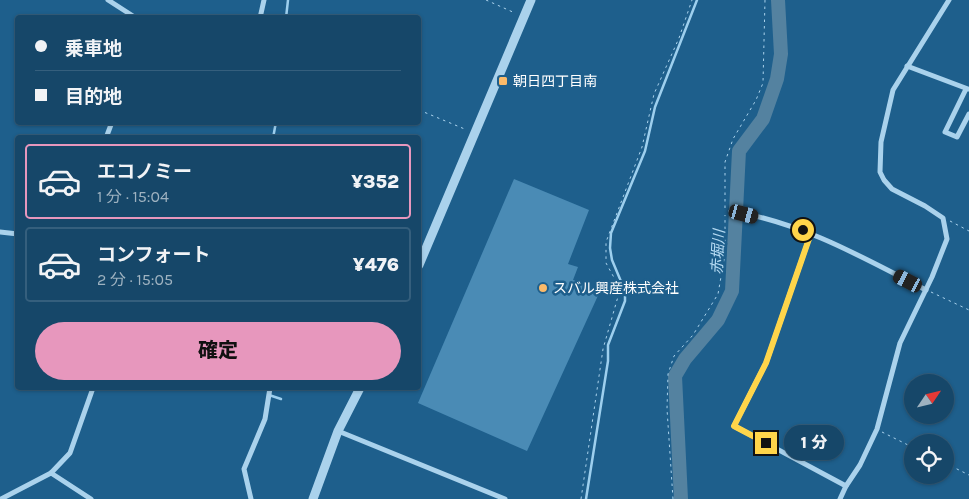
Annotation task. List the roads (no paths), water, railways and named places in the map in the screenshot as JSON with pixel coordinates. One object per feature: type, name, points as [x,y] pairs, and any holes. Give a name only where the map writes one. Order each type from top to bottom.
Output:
[{"type":"street","points":[[108,0],[131,15]]},
{"type":"street","points":[[261,15],[264,0]]},
{"type":"street","points":[[421,260],[531,0]]},
{"type":"street","points":[[840,499],[860,465],[876,429],[900,343],[926,290],[947,239],[943,217],[892,189],[880,172],[881,142],[893,90],[949,0]]},
{"type":"street","points":[[907,66],[967,89],[945,132],[957,137],[969,114]]},
{"type":"street","points":[[731,212],[811,233],[926,290]]},
{"type":"street","points":[[0,232],[15,234]]},
{"type":"street","points":[[811,233],[766,363],[734,426],[846,486]]},
{"type":"street","points":[[1,499],[51,473],[70,453],[93,390]]},
{"type":"street","points":[[250,499],[244,469],[265,420],[270,390]]},
{"type":"street","points":[[313,499],[338,431],[359,390]]},
{"type":"street","points":[[338,431],[506,499]]},
{"type":"street","points":[[51,473],[91,499]]},
{"type":"waterway","points":[[286,15],[288,0]]},
{"type":"waterway","points":[[586,499],[608,361],[608,345],[625,301],[625,291],[612,260],[610,248],[611,233],[645,151],[655,107],[697,0]]},
{"type":"waterway","name":"赤堀川","points":[[681,499],[675,376],[685,359],[718,320],[732,291],[739,151],[763,119],[777,79],[781,54],[778,0]]},
{"type":"waterway","points":[[274,135],[275,125]]},
{"type":"waterway","points":[[269,395],[281,399]]},
{"type":"place","name":"朝日四丁目南","points":[[503,81]]},
{"type":"place","name":"スバル興産株式会社","points":[[543,288]]}]
